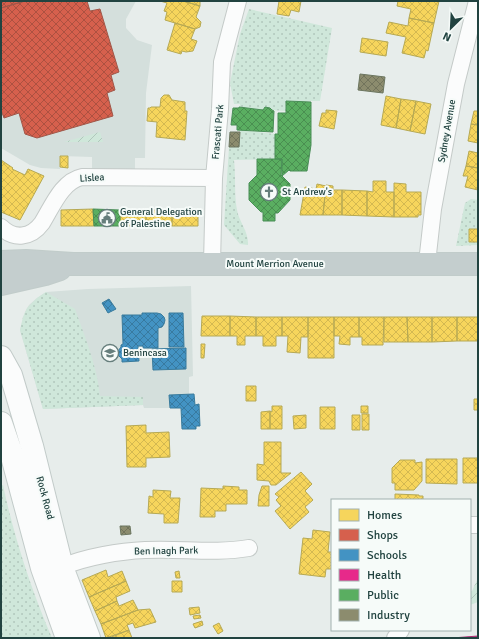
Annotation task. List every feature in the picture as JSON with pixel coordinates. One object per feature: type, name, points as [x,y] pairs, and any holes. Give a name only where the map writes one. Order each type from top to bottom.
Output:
[{"type":"highway","name":"Mount Merrion Avenue","points":[[1,262],[26,261],[72,264],[478,264]]},
{"type":"highway","name":"Mount Merrion Avenue","points":[[1,284],[45,274],[72,264]]},
{"type":"main road","name":"Rock Road","points":[[1,358],[11,375],[30,439],[62,567],[88,638]]},
{"type":"main road","name":"Rock Road","points":[[1,423],[10,449],[42,568],[67,638]]},
{"type":"street","name":"Frascati Park","points":[[212,264],[214,178],[220,109],[222,62],[238,1]]},
{"type":"street","name":"Sydney Avenue","points":[[427,263],[433,209],[456,84],[477,1]]},
{"type":"street","name":"Lislea","points":[[1,227],[14,235],[24,236],[33,232],[42,224],[67,185],[77,178],[214,178]]},
{"type":"street","name":"Ben Inagh Park","points":[[62,567],[95,557],[144,550],[231,551],[249,548]]},
{"type":"shaded area","points":[[1,1],[136,1],[126,19],[126,28],[137,40],[152,45],[146,93],[145,158],[135,158],[135,169],[92,169],[92,157],[61,156],[60,169],[41,168],[30,165],[1,148]]},
{"type":"shaded area","name":"Benincasa","points":[[191,286],[193,376],[189,377],[189,394],[169,395],[170,408],[144,408],[143,405],[43,409],[20,330],[25,312],[29,305],[37,298],[46,292],[88,289]]},
{"type":"green space","points":[[249,9],[332,28],[320,101],[287,101],[286,111],[272,110],[265,107],[263,110],[240,107],[240,104],[234,104],[230,83],[240,34]]},
{"type":"green space","points":[[240,130],[275,134],[275,159],[234,160],[237,210],[247,236],[248,245],[240,244],[224,225],[229,147],[239,147]]},
{"type":"green space","points":[[100,132],[103,142],[64,142]]},
{"type":"green space","points":[[471,199],[478,200],[478,245],[456,246],[465,203]]},
{"type":"green space","points":[[46,292],[75,309],[87,341],[100,396],[143,397],[143,405],[43,409],[20,330],[27,308],[37,298]]},
{"type":"green space","points":[[3,485],[12,524],[24,563],[52,638],[1,638],[1,486]]},
{"type":"green space","points":[[478,578],[478,602],[471,605],[472,591]]},
{"type":"building: Homes","points":[[160,1],[183,1],[200,6],[196,17],[201,22],[200,27],[195,29],[165,20],[167,12],[164,11],[167,3]]},
{"type":"building: Homes","points":[[183,1],[200,1],[200,6]]},
{"type":"building: Homes","points":[[279,1],[301,1],[299,12],[291,10],[289,16],[277,14]]},
{"type":"building: Homes","points":[[398,1],[439,1],[434,23],[409,18],[411,9],[397,6]]},
{"type":"building: Homes","points":[[409,18],[434,23],[428,51],[426,50],[424,58],[402,53],[406,37],[386,33],[389,22],[408,26]]},
{"type":"building: Homes","points":[[175,23],[195,29],[191,39],[197,41],[193,51],[182,51],[181,54],[167,50]]},
{"type":"building: Homes","points":[[362,38],[388,42],[386,56],[360,52]]},
{"type":"building: Homes","points":[[164,95],[169,95],[172,100],[185,102],[185,111],[187,111],[185,140],[156,137],[157,122],[147,121],[148,108],[160,107],[161,98]]},
{"type":"building: Homes","points":[[386,96],[401,99],[396,128],[381,125]]},
{"type":"building: Homes","points":[[401,99],[416,101],[410,131],[396,128]]},
{"type":"building: Homes","points":[[416,101],[431,104],[425,134],[410,131]]},
{"type":"building: Homes","points":[[326,110],[337,111],[334,129],[319,126],[322,113],[326,113]]},
{"type":"building: Homes","points":[[474,111],[478,111],[478,125],[471,124]]},
{"type":"building: Homes","points":[[471,124],[478,125],[478,143],[468,141]]},
{"type":"building: Homes","points":[[469,151],[478,153],[478,168],[466,166]]},
{"type":"building: Homes","points":[[60,156],[68,156],[68,168],[60,167]]},
{"type":"building: Homes","points":[[1,160],[13,168],[12,169],[25,175],[28,169],[44,176],[20,220],[1,212]]},
{"type":"building: Homes","points":[[466,166],[478,168],[478,190],[465,187],[468,176],[463,176]]},
{"type":"building: Homes","points":[[373,181],[386,181],[386,192],[394,192],[394,217],[367,216],[367,191],[373,192]]},
{"type":"building: Homes","points":[[394,183],[406,184],[406,192],[421,192],[421,215],[418,215],[418,217],[394,217]]},
{"type":"building: Homes","points":[[317,184],[326,186],[323,215],[300,215],[305,187],[316,189]]},
{"type":"building: Homes","points":[[326,185],[333,186],[333,190],[342,190],[342,215],[323,215]]},
{"type":"building: Homes","points":[[342,190],[367,191],[367,216],[342,215]]},
{"type":"building: Homes","points":[[93,209],[94,226],[61,226],[61,210]]},
{"type":"building: Homes","points":[[120,210],[146,210],[146,226],[120,226]]},
{"type":"building: Homes","points":[[146,210],[172,210],[172,226],[146,226]]},
{"type":"building: Homes","points":[[172,210],[198,210],[198,226],[172,226]]},
{"type":"building: Homes","points":[[469,229],[478,229],[478,242],[469,242]]},
{"type":"building: Homes","points":[[202,316],[230,316],[230,336],[201,336]]},
{"type":"building: Homes","points":[[230,316],[256,317],[256,336],[245,336],[245,345],[237,345],[237,336],[230,336]]},
{"type":"building: Homes","points":[[256,317],[282,317],[282,336],[276,336],[276,346],[263,346],[263,336],[256,336]]},
{"type":"building: Homes","points":[[282,317],[308,317],[308,337],[301,337],[300,353],[287,352],[288,336],[282,336]]},
{"type":"building: Homes","points":[[308,317],[334,317],[334,358],[308,358]]},
{"type":"building: Homes","points":[[334,317],[359,317],[359,337],[350,337],[350,345],[339,344],[340,336],[334,336]]},
{"type":"building: Homes","points":[[359,317],[384,317],[383,345],[362,345],[362,337],[359,337]]},
{"type":"building: Homes","points":[[384,317],[407,317],[408,342],[384,342]]},
{"type":"building: Homes","points":[[407,317],[432,317],[432,342],[408,342]]},
{"type":"building: Homes","points":[[432,317],[457,317],[457,341],[432,342]]},
{"type":"building: Homes","points":[[457,317],[478,317],[478,341],[457,341]]},
{"type":"building: Homes","points":[[201,344],[205,344],[204,358],[201,358]]},
{"type":"building: Homes","points":[[246,386],[256,386],[256,401],[246,401]]},
{"type":"building: Homes","points":[[474,399],[478,399],[478,410],[474,410]]},
{"type":"building: Homes","points":[[272,406],[282,406],[282,429],[270,429],[270,411],[272,412]]},
{"type":"building: Homes","points":[[361,406],[368,406],[368,413],[361,413]]},
{"type":"building: Homes","points":[[320,407],[335,407],[335,429],[320,429]]},
{"type":"building: Homes","points":[[270,411],[270,429],[261,429],[261,412]]},
{"type":"building: Homes","points":[[362,414],[369,414],[369,430],[362,430]]},
{"type":"building: Homes","points":[[306,415],[306,428],[294,429],[293,416]]},
{"type":"building: Homes","points":[[352,415],[360,415],[360,430],[352,430]]},
{"type":"building: Homes","points":[[146,425],[146,433],[169,432],[170,457],[146,458],[146,467],[127,467],[126,426]]},
{"type":"building: Homes","points":[[264,442],[281,442],[281,473],[291,473],[276,485],[271,485],[269,481],[257,480],[257,464],[264,465]]},
{"type":"building: Homes","points":[[463,458],[478,458],[478,483],[463,483]]},
{"type":"building: Homes","points":[[426,459],[457,459],[457,484],[426,483]]},
{"type":"building: Homes","points":[[400,460],[415,460],[415,463],[422,462],[422,481],[414,490],[395,490],[395,483],[392,483],[392,468]]},
{"type":"building: Homes","points":[[301,472],[312,484],[305,491],[313,500],[305,507],[309,512],[290,529],[275,511],[281,506],[276,500],[279,497],[275,494]]},
{"type":"building: Homes","points":[[223,486],[239,487],[239,490],[247,490],[247,504],[226,504],[226,511],[215,511],[215,517],[200,517],[201,488],[223,489]]},
{"type":"building: Homes","points":[[262,486],[269,486],[269,506],[258,506]]},
{"type":"building: Homes","points":[[153,490],[171,491],[170,498],[180,498],[178,523],[164,523],[164,514],[148,513],[149,496],[153,497]]},
{"type":"building: Homes","points":[[395,494],[423,496],[423,499],[395,499]]},
{"type":"building: Homes","points":[[313,530],[330,532],[328,552],[331,552],[331,569],[326,569],[325,577],[299,574],[303,538],[312,539]]},
{"type":"building: Homes","points":[[106,570],[108,577],[122,571],[126,581],[89,597],[82,580]]},
{"type":"building: Homes","points":[[179,571],[180,578],[176,578],[175,572]]},
{"type":"building: Homes","points":[[126,581],[130,591],[116,597],[117,601],[95,611],[89,597]]},
{"type":"building: Homes","points":[[172,581],[182,581],[182,592],[172,592]]},
{"type":"building: Homes","points":[[133,600],[138,610],[101,624],[95,611],[117,601],[119,606]]},
{"type":"building: Homes","points":[[199,607],[200,613],[190,615],[189,608]]},
{"type":"building: Homes","points":[[150,609],[156,622],[135,628],[133,623],[127,625],[129,630],[106,638],[101,624],[138,610]]},
{"type":"building: Homes","points":[[200,615],[201,618],[194,619],[193,616]]},
{"type":"building: Homes","points":[[202,621],[203,625],[195,628],[193,624]]},
{"type":"building: Homes","points":[[219,623],[223,631],[218,634],[213,626]]},
{"type":"building: Homes","points":[[129,630],[132,638],[109,638]]},
{"type":"building: Shops","points":[[1,1],[25,1],[1,8]]},
{"type":"building: Shops","points":[[25,1],[87,1],[90,11],[100,9],[119,72],[111,75],[115,90],[107,93],[113,116],[37,138],[25,134],[19,113],[4,118],[1,110],[1,8]]},
{"type":"building: Schools","points":[[109,299],[116,309],[108,313],[102,303]]},
{"type":"building: Schools","points":[[142,313],[157,313],[164,317],[164,324],[162,327],[158,328],[158,348],[143,348],[143,346],[138,346],[139,361],[122,362],[122,359],[118,355],[118,351],[123,344],[122,315],[142,315]]},
{"type":"building: Schools","points":[[169,313],[183,313],[184,347],[169,347]]},
{"type":"building: Schools","points":[[186,348],[186,369],[153,370],[152,349]]},
{"type":"building: Schools","points":[[194,394],[195,405],[199,404],[200,426],[196,426],[196,429],[182,429],[181,408],[170,408],[169,395]]},
{"type":"building: Health","points":[[478,636],[478,638],[452,638]]},
{"type":"building: Public","points":[[286,101],[311,102],[311,145],[307,171],[289,170],[282,176],[282,159],[275,159],[275,134],[278,134],[278,113],[286,113]]},
{"type":"building: Public","points":[[239,107],[263,110],[265,107],[270,108],[274,111],[273,132],[237,130],[237,125],[231,125],[233,108]]},
{"type":"building: Public","name":"St Andrew's","points":[[257,159],[282,159],[281,175],[290,184],[290,200],[278,213],[275,213],[275,221],[263,221],[263,212],[261,212],[249,200],[249,183],[257,175]]},
{"type":"building: Public","name":"General Delegation of Palestine","points":[[93,209],[120,210],[120,226],[94,226]]},
{"type":"building: Industry","points":[[360,74],[385,77],[383,93],[358,90]]},
{"type":"building: Industry","points":[[230,132],[240,132],[239,147],[229,147]]},
{"type":"building: Industry","points":[[120,526],[130,526],[131,534],[121,535]]},
{"type":"place","name":"St Andrew's","points":[[269,192]]},
{"type":"place","name":"General Delegation of Palestine","points":[[107,218]]},
{"type":"place","name":"Benincasa","points":[[110,353]]}]
